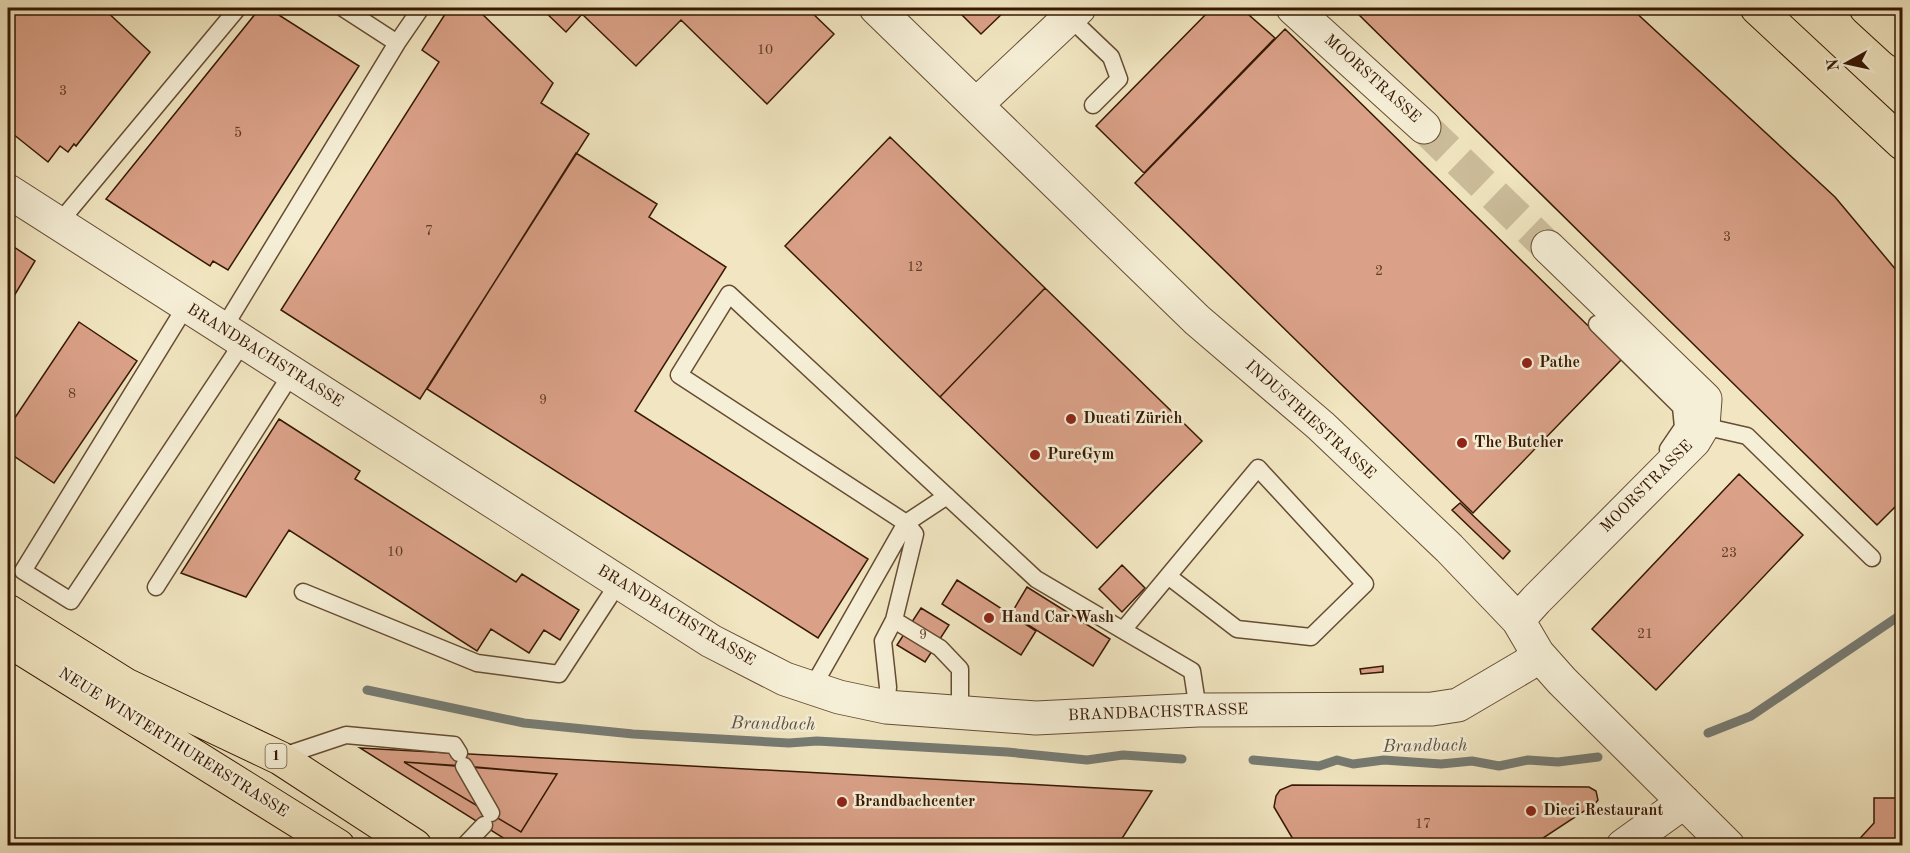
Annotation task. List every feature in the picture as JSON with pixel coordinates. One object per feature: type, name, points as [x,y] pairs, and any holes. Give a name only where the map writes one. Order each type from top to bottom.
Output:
[{"type":"main road","points":[[1757,8],[1902,143]]},
{"type":"main road","points":[[1866,8],[1902,41]]},
{"type":"main road","name":"NEUE WINTERTHURERSTRASSE","points":[[8,611],[126,685],[280,758],[415,846]]},
{"type":"main road","name":"NEUE WINTERTHURERSTRASSE","points":[[8,640],[338,846]]},
{"type":"street","name":"INDUSTRIESTRASSE","points":[[876,8],[1197,320],[1346,450],[1465,564],[1518,620],[1539,654],[1562,681],[1728,846]]},
{"type":"street","name":"MOORSTRASSE","points":[[1293,8],[1424,127]]},
{"type":"street","points":[[976,105],[1074,12]]},
{"type":"street","name":"BRANDBACHSTRASSE","points":[[8,191],[711,641],[785,679],[839,697],[886,707],[1036,718],[1198,710],[1432,709],[1458,705],[1526,665],[1539,654]]},
{"type":"street","name":"MOORSTRASSE","points":[[1518,620],[1694,441],[1703,426],[1705,399],[1548,247]]},
{"type":"street","points":[[1623,846],[1684,802]]},
{"type":"lane","points":[[58,224],[238,8]]},
{"type":"lane","points":[[343,8],[398,43]]},
{"type":"lane","points":[[186,306],[23,571],[70,601],[233,335],[398,43],[421,8]]},
{"type":"lane","points":[[1281,8],[1313,45]]},
{"type":"lane","points":[[1074,12],[1111,57],[1119,79],[1093,105]]},
{"type":"lane","points":[[886,707],[888,687],[883,641],[894,620],[915,534],[906,523],[679,375],[729,294],[1036,579],[1192,671],[1198,710]]},
{"type":"lane","points":[[1597,324],[1681,406],[1683,427],[1635,500]]},
{"type":"lane","points":[[156,587],[292,373]]},
{"type":"lane","points":[[1703,426],[1747,436],[1872,558]]},
{"type":"lane","points":[[1122,630],[1258,468],[1365,584],[1311,637],[1237,629],[1168,576]]},
{"type":"lane","points":[[812,688],[906,523],[946,496]]},
{"type":"lane","points":[[303,592],[477,663],[559,674],[619,582]]},
{"type":"lane","points":[[894,620],[940,648],[960,669],[960,714]]},
{"type":"lane","points":[[280,758],[346,735],[454,745],[487,819],[464,846]]},
{"type":"building","points":[[9,8],[103,8],[150,52],[76,146],[74,144],[68,152],[60,146],[48,162],[8,130]]},
{"type":"building","points":[[260,8],[268,8],[359,66],[228,270],[213,261],[210,266],[106,199]]},
{"type":"building","points":[[449,8],[476,8],[553,83],[541,103],[589,134],[420,399],[281,310],[439,62],[422,50]]},
{"type":"building","points":[[541,8],[807,8],[834,34],[767,104],[681,20],[636,66],[582,14],[566,32]]},
{"type":"building","points":[[955,8],[1004,8],[1006,10],[981,34]]},
{"type":"building","points":[[1212,8],[1241,8],[1275,38],[1144,173],[1096,126]]},
{"type":"building","points":[[1352,8],[1631,8],[1835,197],[1902,277],[1902,500],[1877,525]]},
{"type":"building","points":[[1285,29],[1622,359],[1473,513],[1135,183]]},
{"type":"building","points":[[890,137],[1045,288],[940,397],[785,246]]},
{"type":"building","points":[[576,153],[657,204],[649,217],[726,267],[635,411],[868,559],[818,638],[427,389]]},
{"type":"building","points":[[8,243],[35,261],[8,306]]},
{"type":"building","name":"Ducati Zürich","points":[[1045,288],[1202,441],[1097,548],[940,397]]},
{"type":"building","points":[[79,322],[137,361],[54,483],[8,452],[8,428]]},
{"type":"building","points":[[279,419],[360,471],[355,479],[516,582],[522,574],[579,610],[560,640],[544,630],[529,653],[491,629],[477,651],[289,530],[246,597],[181,573]]},
{"type":"building","points":[[1739,474],[1803,535],[1656,690],[1592,629]]},
{"type":"building","points":[[1460,503],[1510,551],[1503,559],[1452,510]]},
{"type":"building","points":[[1122,565],[1145,588],[1122,612],[1099,589]]},
{"type":"building","name":"Hand Car Wash","points":[[957,580],[1036,631],[1021,655],[942,604]]},
{"type":"building","points":[[1027,587],[1110,639],[1093,666],[1011,614]]},
{"type":"building","points":[[921,608],[949,625],[925,662],[897,645]]},
{"type":"building","points":[[1383,666],[1383,672],[1361,674],[1360,669]]},
{"type":"building","name":"Brandbachcenter","points":[[360,748],[1152,791],[1121,840],[1130,846],[516,846]],"holes":[[[404,762],[557,774],[521,832]]]},
{"type":"building","points":[[404,762],[557,774],[521,832]]},
{"type":"building","points":[[1292,785],[1589,787],[1596,791],[1598,800],[1531,846],[1297,846],[1274,807],[1280,790]]},
{"type":"building","points":[[1902,794],[1902,846],[1853,846],[1874,823],[1874,798],[1899,798]]},
{"type":"waterway","name":"Brandbach","points":[[1708,733],[1751,716],[1902,614]]},
{"type":"waterway","name":"Brandbach","points":[[367,690],[524,723],[633,734],[789,743],[817,741],[1007,752],[1087,760],[1123,755],[1182,759]]},
{"type":"waterway","name":"Brandbach","points":[[1253,760],[1319,766],[1337,760],[1353,764],[1384,760],[1441,764],[1472,761],[1499,766],[1528,760],[1558,762],[1598,757]]},
{"type":"tunnel","points":[[1424,127],[1548,247]]},
{"type":"place","name":"Pathe","points":[[1527,363]]},
{"type":"place","name":"Ducati Zürich","points":[[1071,419]]},
{"type":"place","name":"The Butcher","points":[[1462,443]]},
{"type":"place","name":"PureGym","points":[[1035,455]]},
{"type":"place","name":"Hand Car Wash","points":[[989,618]]},
{"type":"place","name":"Brandbachcenter","points":[[842,802]]},
{"type":"place","name":"Dieci Restaurant","points":[[1531,811]]}]
